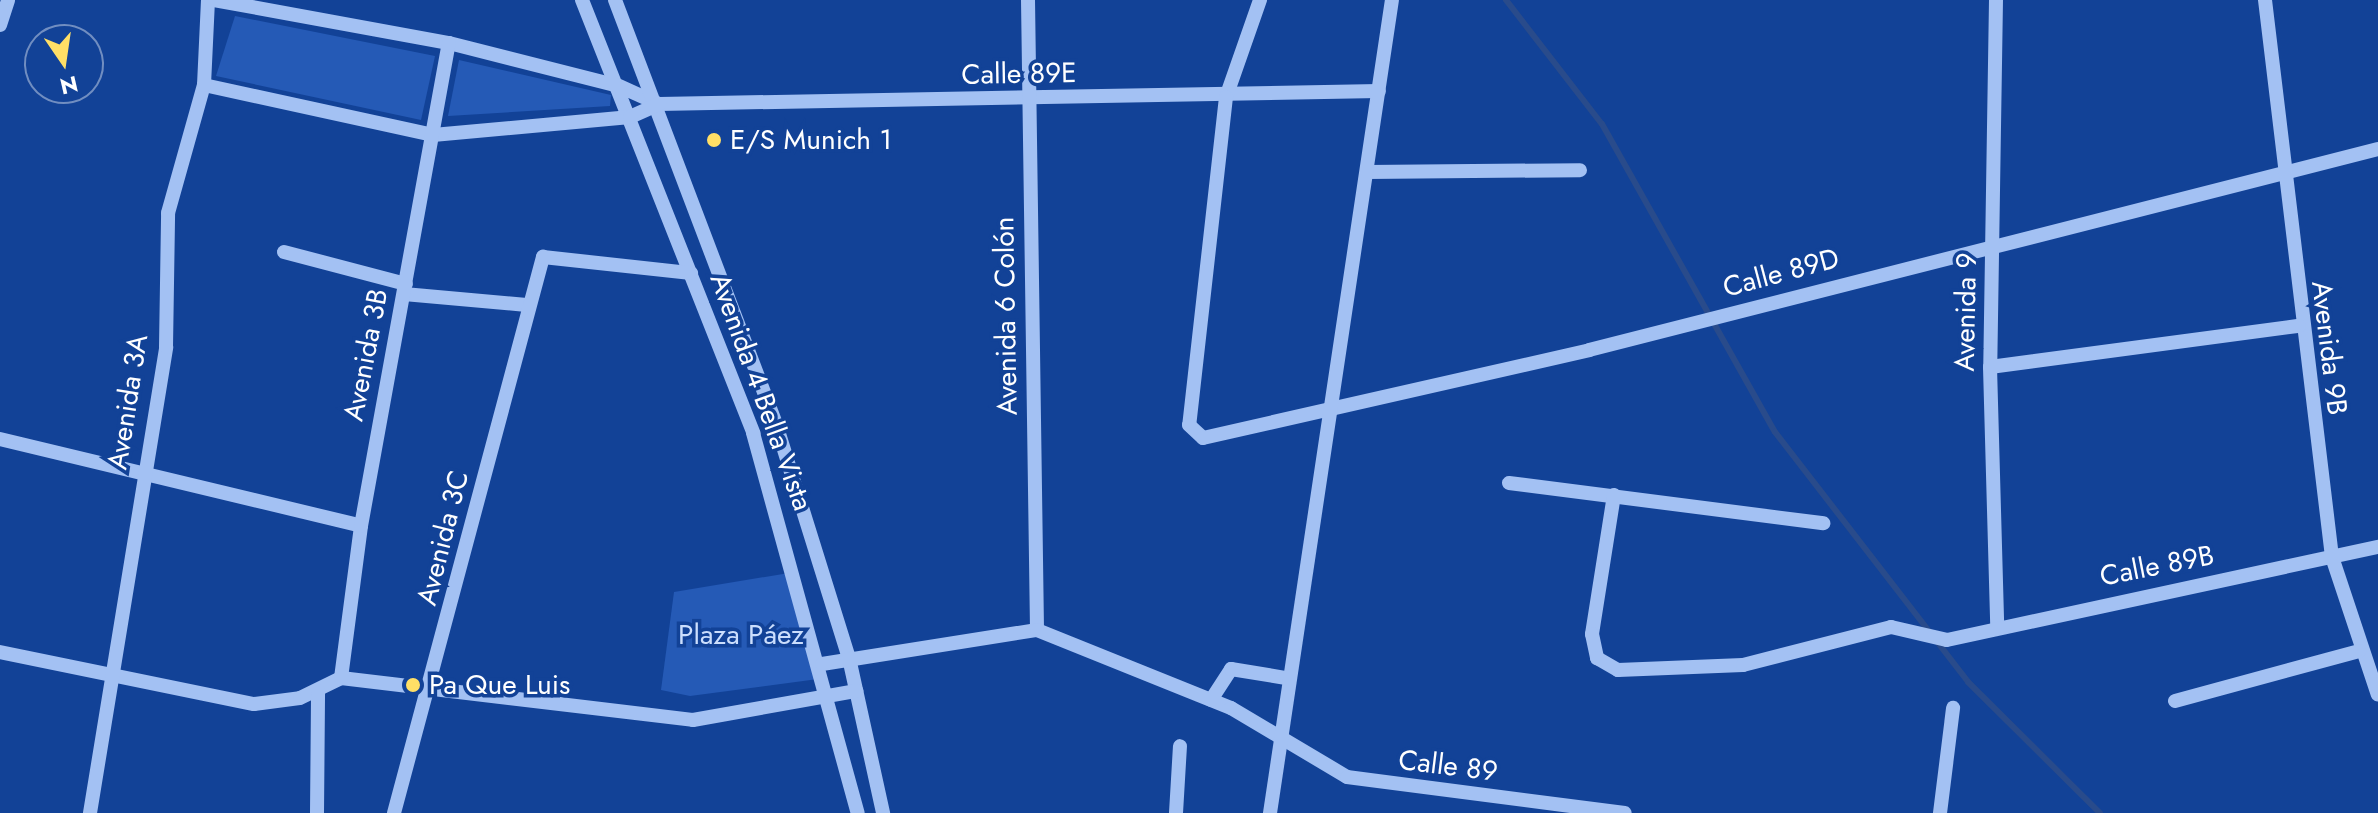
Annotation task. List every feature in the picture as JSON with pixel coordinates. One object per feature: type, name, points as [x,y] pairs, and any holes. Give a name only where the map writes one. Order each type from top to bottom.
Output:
[{"type":"street","points":[[0,25],[8,0]]},
{"type":"street","name":"Avenida 3A","points":[[90,813],[166,347],[168,213],[204,85],[208,0]]},
{"type":"street","points":[[214,0],[449,43],[619,86],[659,104]]},
{"type":"street","name":"Avenida 4 Bella Vista","points":[[582,0],[619,86],[753,433],[831,696],[858,813]]},
{"type":"street","name":"Avenida 4 Bella Vista","points":[[615,0],[659,104],[776,424],[849,658],[883,813]]},
{"type":"street","name":"Avenida 6 Colón","points":[[1028,0],[1037,630]]},
{"type":"street","points":[[1226,97],[1260,0]]},
{"type":"street","points":[[1270,813],[1286,678],[1392,0]]},
{"type":"street","name":"Avenida 9","points":[[1996,0],[1990,367],[1997,625]]},
{"type":"street","name":"Avenida 9B","points":[[2265,0],[2299,326],[2332,557],[2359,651],[2378,695]]},
{"type":"street","name":"Avenida 3B","points":[[341,678],[361,526],[449,43]]},
{"type":"street","points":[[204,85],[433,135],[630,117],[659,104]]},
{"type":"street","name":"Calle 89E","points":[[659,104],[1029,101],[1379,91]]},
{"type":"street","name":"Calle 89D","points":[[1226,97],[1189,425],[1196,435],[1327,413],[2378,149]]},
{"type":"street","points":[[1367,172],[1580,170]]},
{"type":"street","points":[[284,252],[405,289],[527,305]]},
{"type":"street","name":"Avenida 3C","points":[[394,813],[432,688],[527,305],[541,276],[543,257],[691,273]]},
{"type":"street","points":[[1990,367],[2299,326]]},
{"type":"street","points":[[0,439],[361,526]]},
{"type":"street","points":[[1509,483],[1823,523]]},
{"type":"street","name":"Calle 89B","points":[[1614,495],[1592,634],[1605,666],[1743,665],[1891,627],[1947,640],[1997,625],[2378,547]]},
{"type":"street","points":[[822,664],[1037,630]]},
{"type":"street","name":"Calle 89","points":[[1037,630],[1211,700],[1278,733],[1347,777],[1625,813]]},
{"type":"street","points":[[2175,701],[2359,651]]},
{"type":"street","points":[[0,652],[110,679],[254,704],[318,691],[341,678],[693,720],[856,691]]},
{"type":"street","points":[[1211,700],[1231,669],[1286,678]]},
{"type":"street","points":[[317,813],[318,691]]},
{"type":"street","points":[[1940,813],[1953,708]]},
{"type":"street","points":[[1176,813],[1180,746]]},
{"type":"green space","points":[[235,16],[435,56],[421,120],[216,76]]},
{"type":"green space","points":[[459,60],[611,95],[610,106],[448,116]]},
{"type":"green space","name":"Plaza Páez","points":[[795,572],[818,679],[690,696],[661,690],[674,592]]},
{"type":"waterway","points":[[1506,0],[1602,124],[1775,432],[1968,682],[2100,813]]},
{"type":"place","name":"E/S Munich 1","points":[[714,140]]},
{"type":"place","name":"Pa Que Luis","points":[[413,685]]}]
